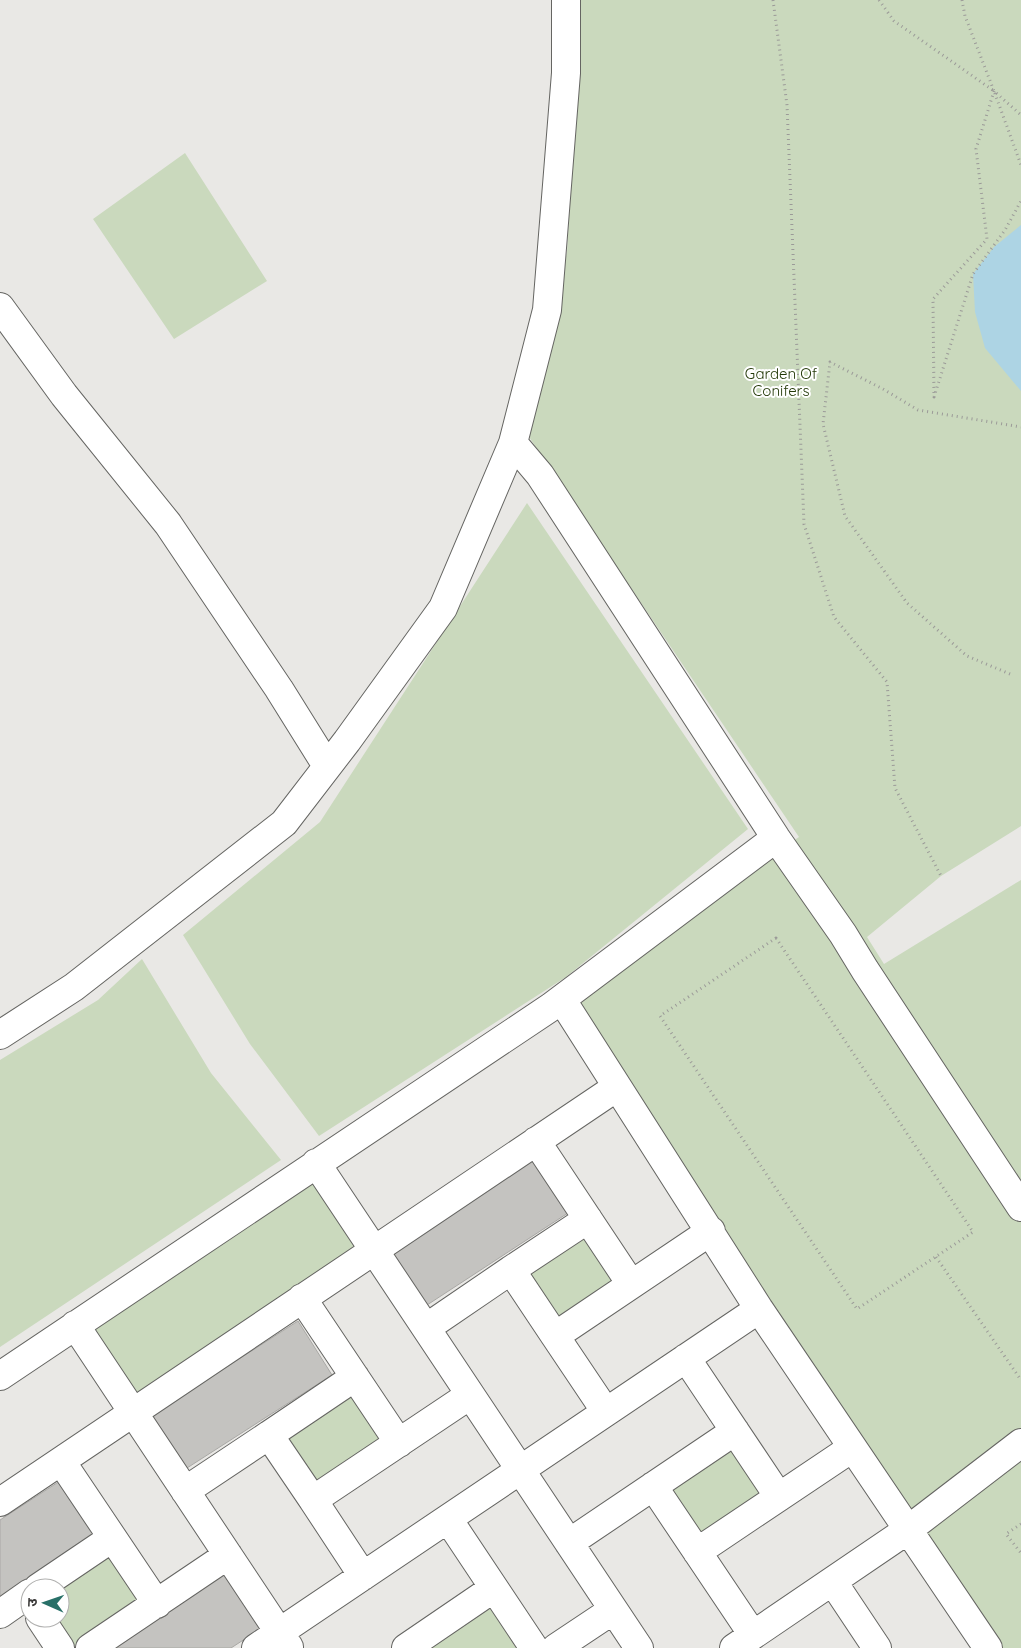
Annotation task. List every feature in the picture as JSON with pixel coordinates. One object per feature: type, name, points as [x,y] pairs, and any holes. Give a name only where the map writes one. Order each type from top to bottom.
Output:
[{"type":"street","points":[[0,1035],[74,987],[284,823],[328,766],[442,608],[513,443],[547,310],[566,72],[566,0]]},
{"type":"street","points":[[0,307],[64,395],[168,524],[279,689],[328,766]]},
{"type":"street","points":[[513,443],[540,474],[776,838],[843,934],[1021,1207]]},
{"type":"street","points":[[0,1376],[562,1000],[776,838]]},
{"type":"street","points":[[562,1000],[760,1309],[988,1648]]},
{"type":"street","points":[[0,1502],[617,1087]]},
{"type":"street","points":[[536,1141],[631,1284]]},
{"type":"street","points":[[316,1163],[639,1648]]},
{"type":"street","points":[[426,1328],[588,1219]]},
{"type":"street","points":[[555,1336],[711,1231]]},
{"type":"street","points":[[511,1270],[606,1412]]},
{"type":"street","points":[[302,1298],[399,1443]]},
{"type":"street","points":[[256,1648],[285,1640],[363,1576],[760,1309]]},
{"type":"street","points":[[75,1325],[285,1640]]},
{"type":"street","points":[[686,1358],[779,1497]]},
{"type":"street","points":[[186,1491],[354,1377]]},
{"type":"street","points":[[313,1500],[470,1394]]},
{"type":"street","points":[[569,1543],[735,1431]]},
{"type":"street","points":[[269,1435],[363,1576]]},
{"type":"street","points":[[653,1486],[698,1552],[744,1642],[909,1529],[1021,1443]]},
{"type":"street","points":[[698,1552],[852,1448]]},
{"type":"street","points":[[61,1461],[156,1604]]},
{"type":"street","points":[[448,1519],[534,1648]]},
{"type":"street","points":[[61,1578],[112,1538]]},
{"type":"street","points":[[90,1648],[228,1555]]},
{"type":"street","points":[[833,1582],[877,1648]]},
{"type":"street","points":[[414,1646],[494,1588]]},
{"type":"street","points":[[0,1614],[20,1606]]},
{"type":"street","points":[[556,1648],[613,1610]]},
{"type":"street","points":[[49,1628],[60,1648]]},
{"type":"path","points":[[773,0],[787,105],[804,524],[834,617],[887,682],[895,788],[941,876]]},
{"type":"path","points":[[878,0],[894,21],[994,91],[1021,116]]},
{"type":"path","points":[[962,0],[965,16],[1021,165]]},
{"type":"path","points":[[994,91],[976,148],[987,239],[933,299],[934,397],[974,274],[1021,201]]},
{"type":"path","points":[[1010,674],[967,656],[907,603],[845,516],[823,424],[830,362],[883,389],[918,410],[1021,427]]},
{"type":"path","points":[[776,938],[973,1232],[936,1257],[857,1309],[660,1016],[776,938]]},
{"type":"path","points":[[936,1257],[1021,1380]]},
{"type":"path","points":[[1021,1524],[1006,1534],[1021,1553]]},
{"type":"green space","name":"Garden Of Conifers","points":[[572,0],[1021,0],[1021,826],[941,876],[867,937],[884,964],[1021,880],[1021,1648],[1003,1648],[566,994],[799,837],[523,428],[567,252],[577,74]]},
{"type":"green space","points":[[185,153],[267,281],[174,339],[93,219]]},
{"type":"green space","points":[[527,503],[748,829],[566,977],[319,1136],[250,1044],[183,935],[320,822]]},
{"type":"green space","points":[[142,959],[211,1073],[281,1160],[0,1347],[0,1060],[98,1000]]},
{"type":"green space","points":[[316,1163],[374,1250],[133,1412],[75,1325]]},
{"type":"green space","points":[[583,1233],[618,1282],[556,1323],[524,1273]]},
{"type":"green space","points":[[352,1393],[383,1438],[313,1487],[284,1436]]},
{"type":"green space","points":[[731,1446],[763,1496],[699,1539],[667,1486]]},
{"type":"green space","points":[[108,1553],[141,1601],[71,1648],[58,1628],[70,1628],[70,1581]]},
{"type":"green space","points":[[490,1604],[520,1648],[433,1648],[430,1644]]},
{"type":"water","points":[[1021,225],[1021,391],[985,348],[975,312],[973,274],[994,247]]},
{"type":"building","points":[[536,1157],[571,1211],[424,1307],[389,1252]]},
{"type":"building","points":[[298,1321],[332,1375],[187,1468],[152,1415]]},
{"type":"building","points":[[63,1479],[99,1536],[34,1578],[20,1578],[20,1587],[0,1600],[0,1520]]},
{"type":"building","points":[[230,1571],[265,1626],[231,1648],[111,1648]]}]
